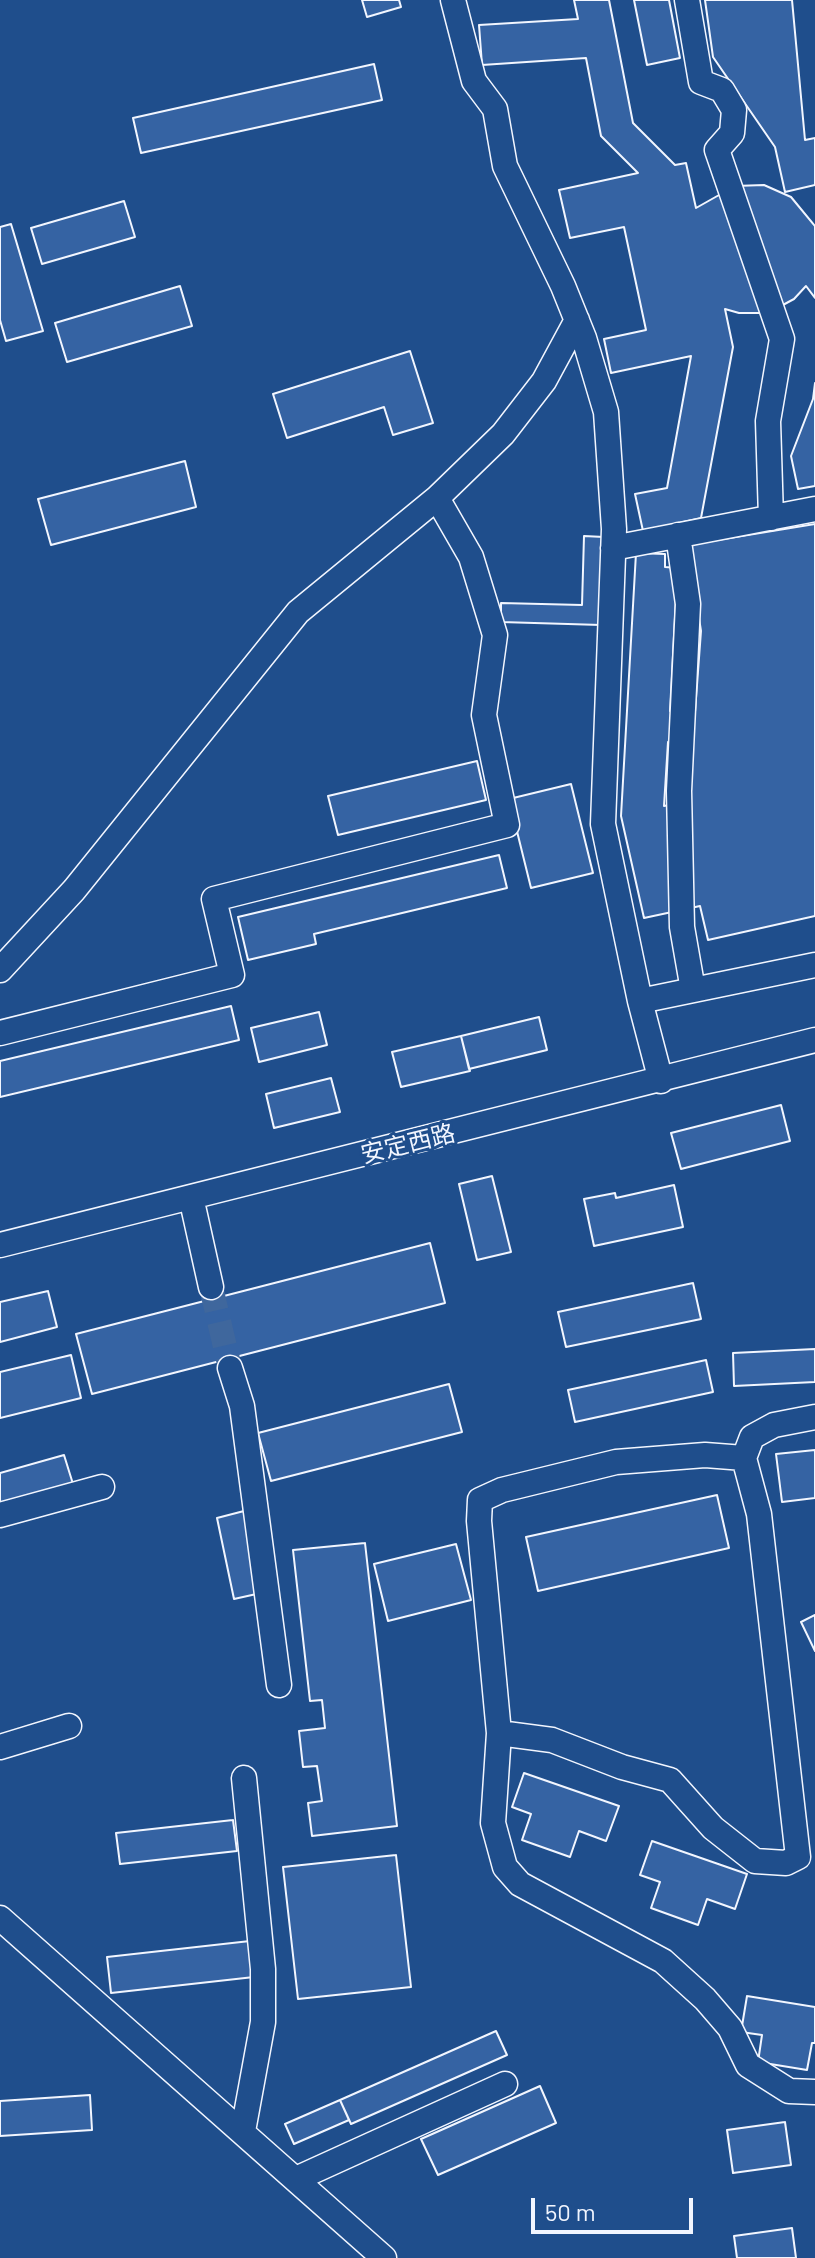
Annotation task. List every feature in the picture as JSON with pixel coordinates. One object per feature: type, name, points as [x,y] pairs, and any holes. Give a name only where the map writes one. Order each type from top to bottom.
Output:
[{"type":"street","points":[[453,0],[474,81],[495,109],[505,166],[577,320],[606,412],[613,548],[603,824],[640,1001],[659,1073]]},
{"type":"street","points":[[687,0],[701,82],[722,90],[734,110],[732,133],[717,150],[782,339],[768,421],[771,518]]},
{"type":"street","points":[[0,970],[74,890],[298,612],[437,498],[503,434],[544,381],[577,320]]},
{"type":"street","points":[[0,1033],[232,975],[214,899],[507,825],[484,715],[495,635],[471,557],[437,498]]},
{"type":"street","points":[[613,548],[815,509]]},
{"type":"street","points":[[678,535],[688,604],[679,791],[682,927],[693,990]]},
{"type":"street","points":[[640,1001],[815,965]]},
{"type":"street","name":"安定西路","points":[[0,1245],[659,1073],[815,1024]]},
{"type":"street","name":"安定西路","points":[[0,1228],[659,1073],[815,1040]]},
{"type":"street","points":[[191,1197],[211,1287]]},
{"type":"street","points":[[230,1368],[242,1406],[279,1685]]},
{"type":"street","points":[[499,1733],[552,1740],[622,1767],[670,1780],[713,1828],[755,1861],[786,1863],[798,1857],[759,1514],[744,1458],[752,1437],[774,1425],[815,1417]]},
{"type":"street","points":[[744,1458],[705,1455],[616,1462],[502,1490],[480,1500],[479,1521],[499,1733],[493,1823],[505,1867],[520,1884],[663,1961],[705,1999],[730,2028],[748,2065],[789,2091],[815,2092]]},
{"type":"street","points":[[0,1515],[102,1487]]},
{"type":"street","points":[[0,1747],[69,1726]]},
{"type":"street","points":[[243,2131],[263,2022],[263,1969],[244,1778]]},
{"type":"street","points":[[0,1918],[384,2258]]},
{"type":"street","points":[[296,2179],[505,2084]]},
{"type":"building","points":[[362,0],[399,0],[401,7],[367,17]]},
{"type":"building","points":[[574,0],[609,0],[633,123],[675,165],[686,163],[696,208],[735,186],[764,185],[791,197],[815,226],[815,298],[806,286],[794,299],[768,313],[739,313],[725,309],[733,347],[701,518],[643,531],[635,494],[667,488],[691,356],[611,373],[604,339],[646,330],[624,227],[570,238],[559,190],[638,173],[601,136],[586,58],[482,65],[479,25],[578,19]]},
{"type":"building","points":[[634,0],[669,0],[680,58],[647,65]]},
{"type":"building","points":[[705,0],[792,0],[805,140],[815,138],[815,185],[785,192],[775,147],[713,57]]},
{"type":"building","points":[[374,64],[382,100],[141,153],[133,118]]},
{"type":"building","points":[[124,201],[135,237],[42,264],[31,228]]},
{"type":"building","points":[[11,224],[43,331],[6,341],[0,320],[0,227]]},
{"type":"building","points":[[180,286],[192,326],[67,362],[55,323]]},
{"type":"building","points":[[410,351],[433,423],[393,435],[384,407],[287,438],[273,394]]},
{"type":"building","points":[[815,383],[815,486],[798,489],[791,456],[813,399]]},
{"type":"building","points":[[185,461],[196,507],[51,545],[38,499]]},
{"type":"building","points":[[815,524],[815,916],[708,940],[700,906],[644,918],[621,816],[636,553],[665,554],[665,567],[691,569],[687,545]],"holes":[[[676,598],[696,599],[701,631],[695,712],[670,711]],[[668,742],[692,744],[688,801],[664,806]]]},
{"type":"building","points":[[584,536],[604,537],[601,625],[501,622],[501,603],[582,605]]},
{"type":"building","points":[[477,761],[486,800],[338,835],[328,796]]},
{"type":"building","points":[[571,784],[593,873],[531,888],[509,799]]},
{"type":"building","points":[[499,855],[507,888],[314,934],[316,944],[248,960],[238,917]]},
{"type":"building","points":[[231,1006],[239,1040],[0,1097],[0,1061]]},
{"type":"building","points":[[319,1012],[327,1045],[259,1062],[251,1028]]},
{"type":"building","points":[[539,1017],[547,1050],[469,1069],[461,1036]]},
{"type":"building","points":[[461,1036],[470,1071],[401,1087],[392,1052]]},
{"type":"building","points":[[331,1078],[340,1112],[274,1128],[266,1094]]},
{"type":"building","points":[[781,1105],[790,1141],[681,1169],[671,1133]]},
{"type":"building","points":[[492,1176],[511,1252],[477,1260],[459,1184]]},
{"type":"building","points":[[674,1185],[683,1227],[594,1246],[584,1199],[615,1193],[616,1198]]},
{"type":"building","points":[[430,1243],[445,1303],[92,1394],[76,1334]]},
{"type":"building","points":[[693,1283],[701,1319],[566,1347],[558,1312]]},
{"type":"building","points":[[48,1291],[57,1327],[0,1342],[0,1302]]},
{"type":"building","points":[[815,1349],[815,1382],[734,1386],[733,1353]]},
{"type":"building","points":[[71,1355],[81,1398],[0,1418],[0,1372]]},
{"type":"building","points":[[706,1360],[713,1392],[575,1422],[568,1390]]},
{"type":"building","points":[[449,1384],[462,1432],[271,1481],[258,1433]]},
{"type":"building","points":[[815,1450],[815,1498],[782,1502],[776,1454]]},
{"type":"building","points":[[64,1455],[73,1484],[0,1505],[0,1473]]},
{"type":"building","points":[[717,1495],[729,1548],[538,1591],[526,1537]]},
{"type":"building","points":[[244,1511],[261,1593],[234,1599],[217,1518]]},
{"type":"building","points":[[365,1543],[397,1826],[312,1836],[308,1803],[322,1801],[317,1766],[303,1767],[299,1731],[325,1728],[322,1700],[310,1701],[293,1550]]},
{"type":"building","points":[[456,1544],[471,1600],[388,1621],[374,1564]]},
{"type":"building","points":[[815,1615],[815,1651],[801,1622]]},
{"type":"building","points":[[524,1773],[619,1806],[606,1841],[579,1831],[570,1857],[522,1840],[531,1814],[512,1807]]},
{"type":"building","points":[[233,1820],[237,1851],[120,1864],[116,1833]]},
{"type":"building","points":[[652,1841],[747,1874],[735,1909],[707,1899],[698,1925],[651,1908],[660,1882],[640,1875]]},
{"type":"building","points":[[396,1855],[411,1987],[298,1999],[283,1867]]},
{"type":"building","points":[[250,1941],[254,1977],[111,1993],[107,1957]]},
{"type":"building","points":[[747,1996],[815,2007],[815,2043],[812,2043],[807,2070],[758,2062],[762,2035],[741,2032]]},
{"type":"building","points":[[496,2031],[507,2055],[351,2124],[340,2100]]},
{"type":"building","points":[[540,2086],[556,2123],[438,2175],[421,2139]]},
{"type":"building","points":[[90,2095],[92,2130],[0,2136],[0,2101]]},
{"type":"building","points":[[340,2100],[349,2120],[294,2144],[285,2124]]},
{"type":"building","points":[[785,2122],[791,2165],[733,2173],[727,2130]]},
{"type":"building","points":[[792,2228],[796,2258],[737,2258],[734,2236]]},
{"type":"tunnel","points":[[211,1287],[230,1368]]}]
